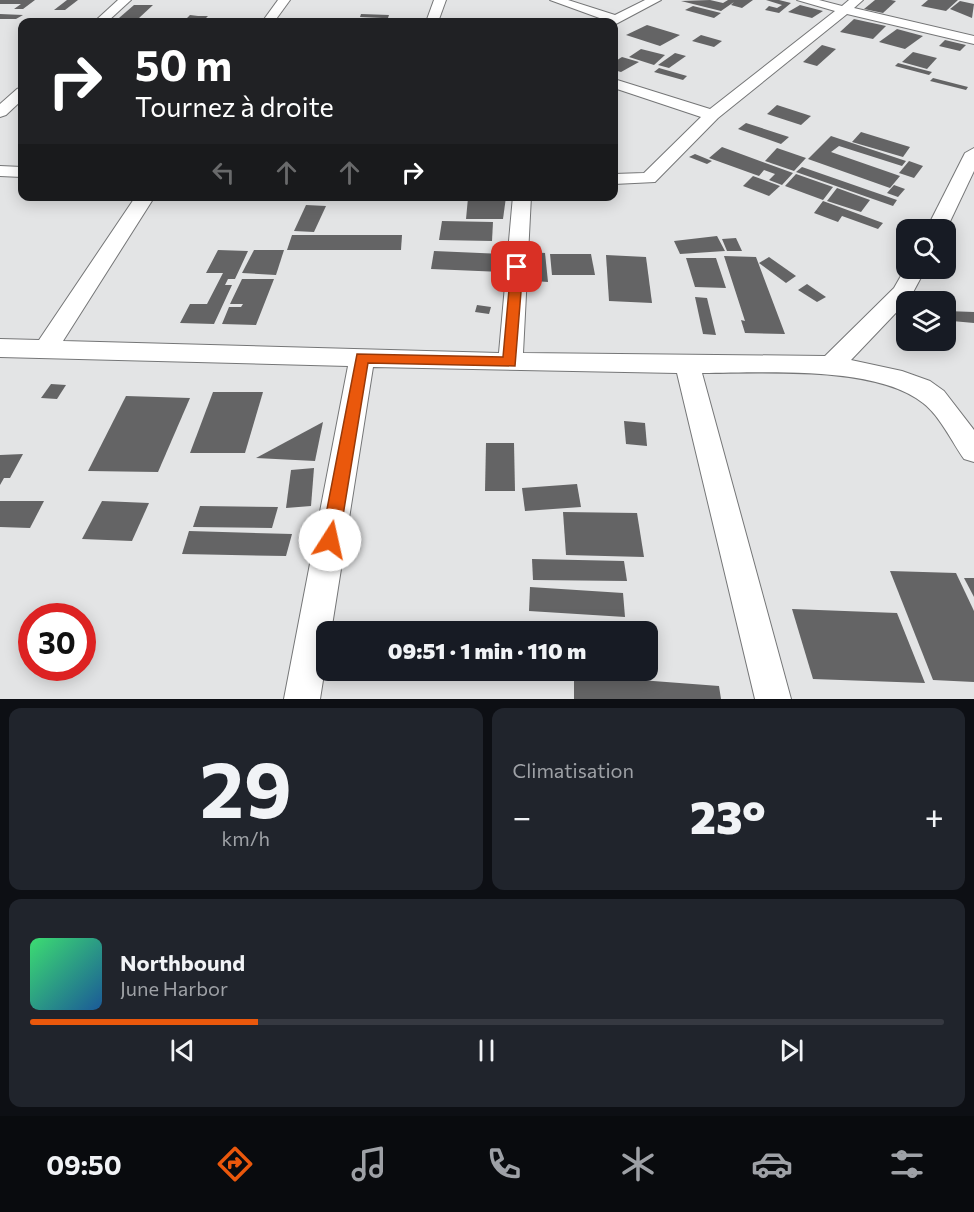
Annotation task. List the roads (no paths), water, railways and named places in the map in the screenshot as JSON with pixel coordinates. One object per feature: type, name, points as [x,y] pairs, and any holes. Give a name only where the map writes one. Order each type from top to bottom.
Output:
[{"type":"street","points":[[104,18],[124,0]]},
{"type":"street","points":[[271,18],[284,0]]},
{"type":"street","points":[[433,18],[440,0]]},
{"type":"street","points":[[556,0],[605,18]]},
{"type":"street","points":[[618,18],[655,0]]},
{"type":"street","points":[[803,0],[851,5],[974,40]]},
{"type":"street","points":[[618,179],[649,178],[712,115],[851,5]]},
{"type":"street","points":[[618,84],[712,115]]},
{"type":"street","points":[[0,112],[18,96]]},
{"type":"street","points":[[942,219],[971,163]]},
{"type":"street","points":[[0,171],[18,172]]},
{"type":"street","points":[[46,348],[143,201]]},
{"type":"street","points":[[510,362],[522,201]]},
{"type":"street","points":[[831,365],[902,293],[910,279]]},
{"type":"street","points":[[0,348],[510,362],[831,365],[893,378],[921,388],[935,398],[974,451]]},
{"type":"street","points":[[302,699],[362,358]]},
{"type":"street","points":[[687,363],[772,699]]}]
